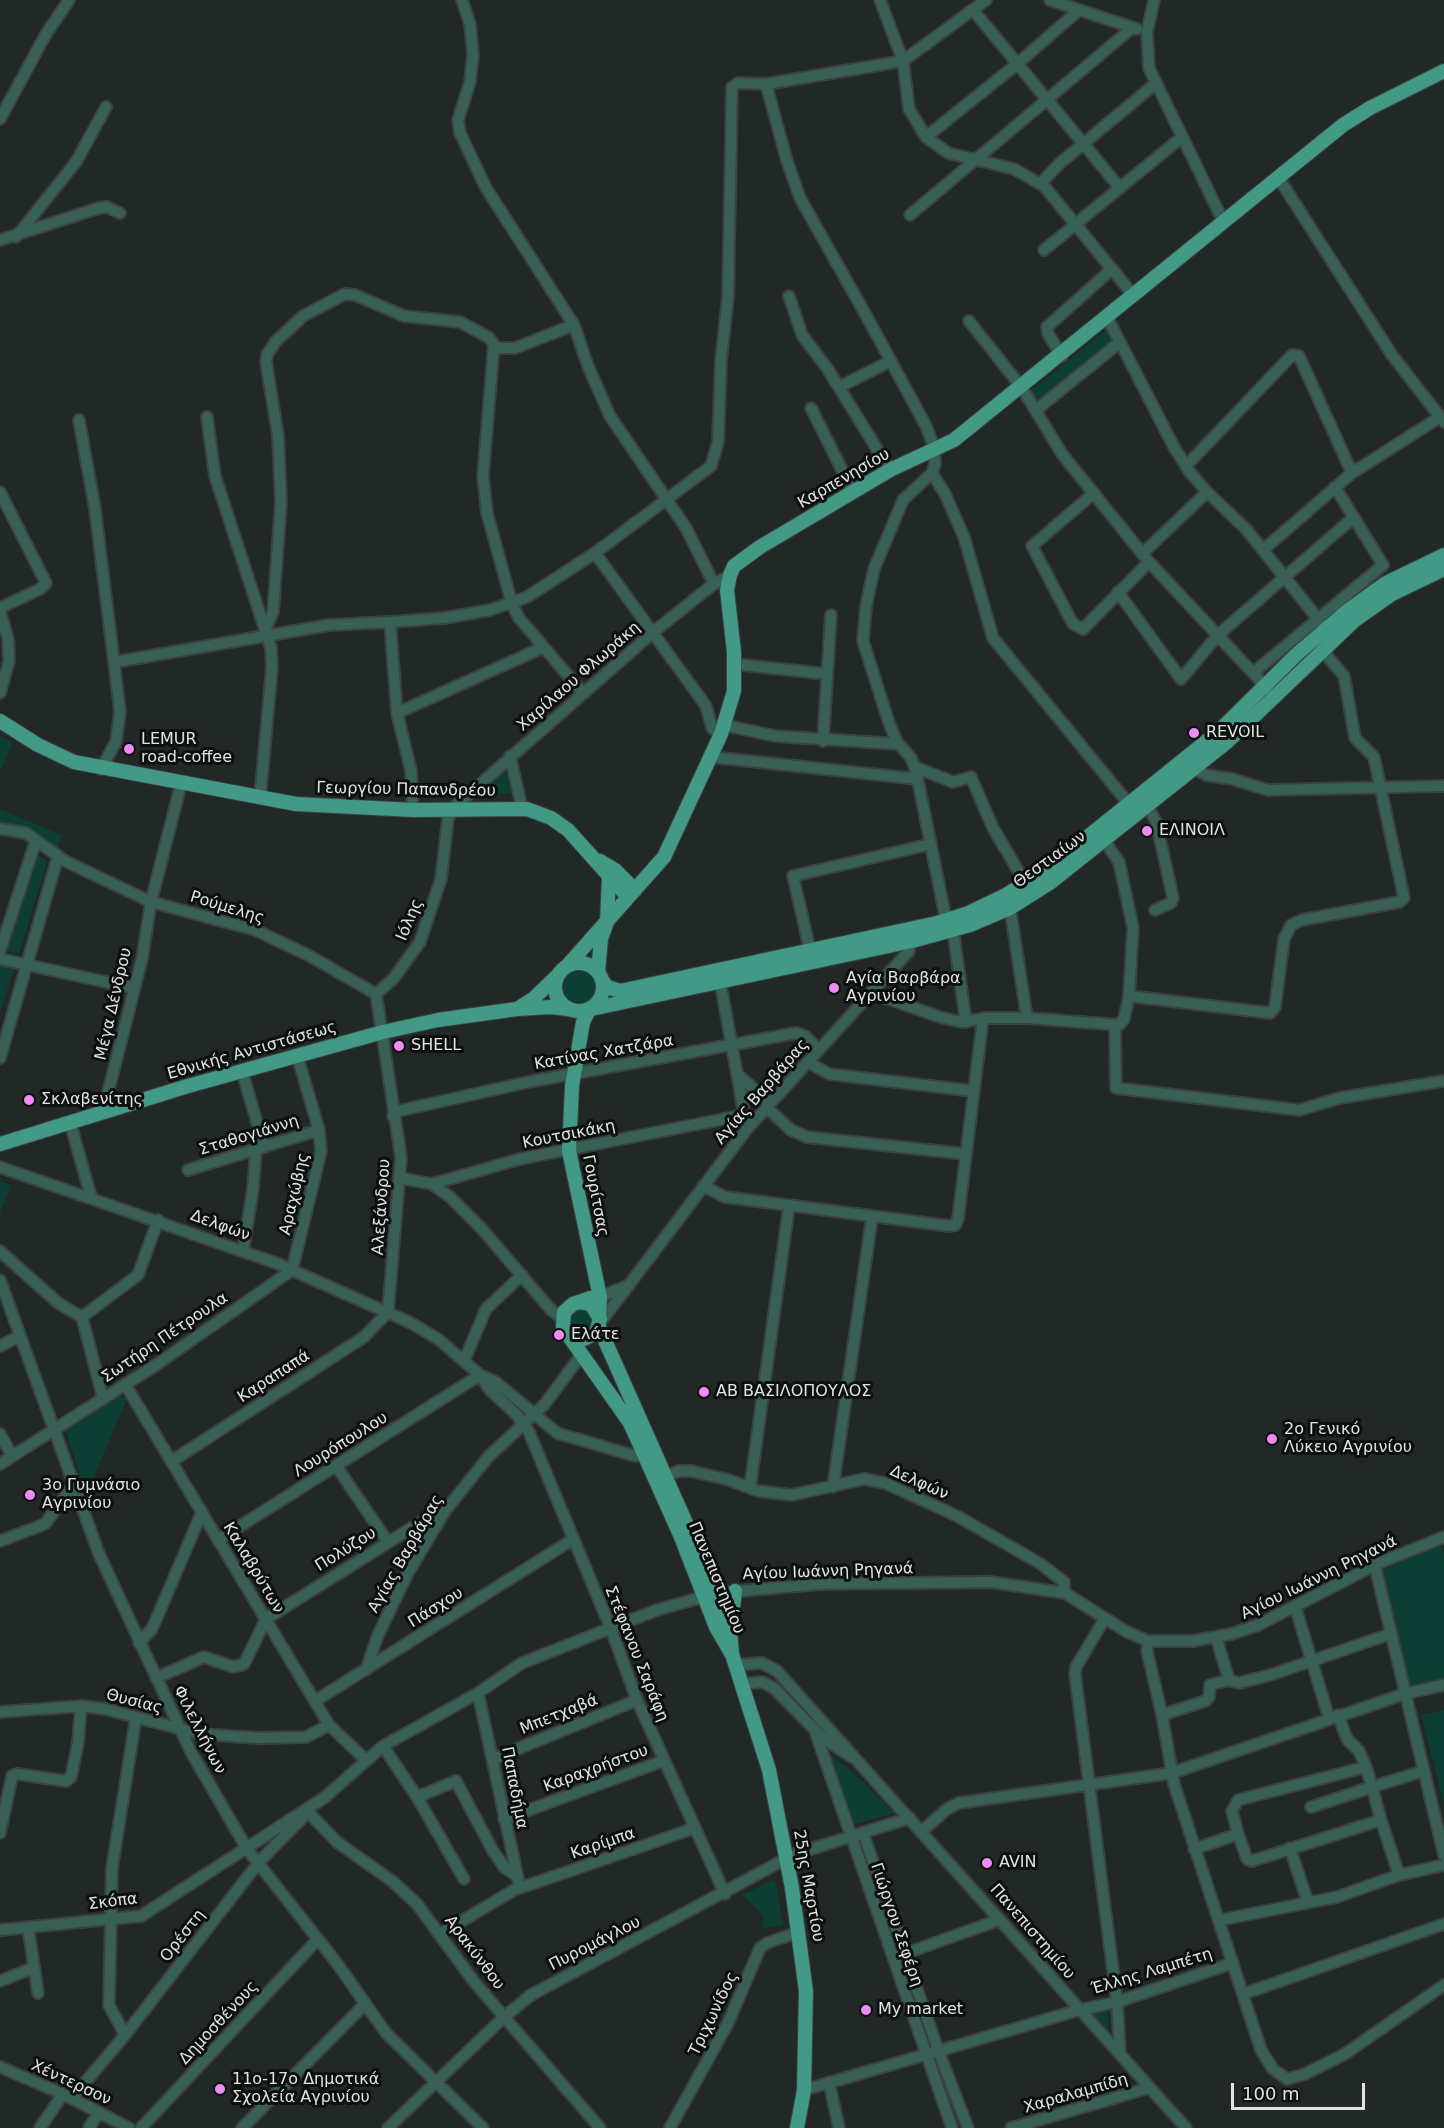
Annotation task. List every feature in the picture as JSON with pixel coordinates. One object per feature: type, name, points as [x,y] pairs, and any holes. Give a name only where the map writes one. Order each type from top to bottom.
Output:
[{"type":"main road","name":"Καρπενησίου","points":[[730,575],[735,566],[746,557],[853,492],[890,470],[935,452],[965,433],[1062,356],[1223,221],[1357,115],[1444,71]]},
{"type":"main road","name":"Θεστιαίων","points":[[950,925],[1026,884],[1194,768],[1264,686],[1326,630],[1386,583],[1444,555]]},
{"type":"main road","name":"Θεστιαίων","points":[[1326,630],[1444,569]]},
{"type":"main road","points":[[609,877],[608,922],[601,939],[602,996],[581,1010],[562,1005],[555,991],[557,976],[608,922],[671,845],[723,730],[732,702],[734,664],[728,597],[730,575]]},
{"type":"main road","name":"Θεστιαίων","points":[[581,1010],[720,981],[911,935],[1010,908],[1051,882],[1104,840],[1222,737],[1275,696],[1323,651],[1326,630]]},
{"type":"main road","name":"Γεωργίου Παπανδρέου","points":[[0,721],[57,755],[101,769],[260,798],[318,807],[413,810],[522,808],[556,821],[594,858]]},
{"type":"main road","points":[[594,858],[615,870],[632,894]]},
{"type":"main road","points":[[594,858],[609,877],[632,894]]},
{"type":"main road","name":"Θεστιαίων","points":[[600,976],[607,987],[620,992],[810,950],[911,935]]},
{"type":"main road","points":[[568,965],[585,964],[600,976]]},
{"type":"main road","name":"Εθνικής Αντιστάσεως","points":[[517,1009],[533,999],[557,976]]},
{"type":"main road","name":"Εθνικής Αντιστάσεως","points":[[0,1144],[297,1054],[383,1032],[438,1020],[517,1009],[551,1007],[581,1010]]},
{"type":"main road","name":"Γουρίτσας","points":[[581,1010],[582,1029],[573,1075],[569,1151],[600,1297],[599,1322]]},
{"type":"main road","points":[[579,1302],[591,1304],[599,1322],[596,1333],[584,1339],[577,1339],[564,1325],[568,1307],[579,1302],[600,1297]]},
{"type":"main road","name":"Πανεπιστημίου","points":[[599,1322],[649,1454]]},
{"type":"main road","name":"Πανεπιστημίου","points":[[564,1325],[623,1411],[649,1454],[711,1595],[730,1629],[734,1660]]},
{"type":"main road","points":[[582,1354],[606,1345]]},
{"type":"main road","points":[[730,1629],[735,1590]]},
{"type":"main road","name":"Πανεπιστημίου","points":[[711,1595],[716,1627],[734,1660]]},
{"type":"main road","name":"25ης Μαρτίου","points":[[734,1660],[769,1770],[799,1932],[806,1991],[804,2090],[797,2128]]},
{"type":"street","points":[[0,119],[46,34],[69,0]]},
{"type":"street","points":[[462,0],[470,24],[473,54],[470,82],[458,120],[460,134],[504,219],[574,325],[591,374],[610,416],[689,533],[714,584]]},
{"type":"street","points":[[880,0],[903,60],[909,109],[926,137],[943,150],[974,161],[1014,169],[1041,183],[1134,296]]},
{"type":"street","points":[[115,662],[268,631],[444,618],[512,604],[595,553],[701,476],[711,466],[716,456],[728,297],[732,87],[738,83],[765,84],[903,60],[986,0]]},
{"type":"street","points":[[1050,0],[1147,32]]},
{"type":"street","points":[[1154,0],[1147,32],[1147,58],[1155,84],[1223,221]]},
{"type":"street","points":[[973,10],[1120,188]]},
{"type":"street","points":[[926,137],[1017,64],[1079,10]]},
{"type":"street","points":[[910,215],[1132,28]]},
{"type":"street","points":[[765,84],[800,198],[926,426],[935,452],[932,473],[945,494],[964,537],[993,638],[1138,808],[1156,821],[1173,898],[1155,910]]},
{"type":"street","points":[[1041,183],[1155,84]]},
{"type":"street","points":[[16,237],[76,162],[106,107]]},
{"type":"street","points":[[1044,250],[1182,137]]},
{"type":"street","points":[[1263,549],[1352,472],[1442,420],[1392,355],[1278,177]]},
{"type":"street","points":[[0,240],[16,237],[99,208],[107,207],[120,213]]},
{"type":"street","points":[[1062,356],[1048,334],[1047,327],[1112,269]]},
{"type":"street","points":[[268,631],[273,612],[281,502],[279,435],[266,362],[275,342],[303,316],[349,294],[404,316],[460,322],[488,337],[495,348],[487,421],[484,499],[512,604],[522,623],[583,693]]},
{"type":"street","points":[[789,296],[802,335],[839,387],[890,470]]},
{"type":"street","points":[[1108,318],[1186,466],[1207,492],[1263,549],[1326,630]]},
{"type":"street","points":[[969,321],[1022,388],[1056,447],[1146,558],[1275,696]]},
{"type":"street","points":[[495,348],[515,348],[574,325]]},
{"type":"street","points":[[1036,410],[1120,342]]},
{"type":"street","points":[[1186,466],[1252,396],[1296,354],[1301,359],[1352,472]]},
{"type":"street","points":[[839,387],[891,361]]},
{"type":"street","points":[[811,408],[853,492]]},
{"type":"street","points":[[207,417],[209,448],[215,476],[268,631],[272,667],[260,798]]},
{"type":"street","points":[[79,420],[95,509],[120,711],[119,729],[101,769]]},
{"type":"street","points":[[932,473],[911,491],[900,506],[874,569],[866,606],[863,640],[866,655],[898,744],[910,756],[915,767],[950,925],[966,1022]]},
{"type":"street","points":[[1254,673],[1326,630],[1383,565],[1335,487]]},
{"type":"street","points":[[0,492],[46,583],[40,589],[0,609],[8,639],[9,661],[0,693]]},
{"type":"street","points":[[1094,493],[1033,542],[1032,550],[1067,613],[1079,629],[1086,627],[1207,492]]},
{"type":"street","points":[[1118,592],[1181,678],[1218,635],[1354,517]]},
{"type":"street","points":[[595,553],[651,634],[706,706],[712,728],[823,741],[898,744]]},
{"type":"street","name":"Χαρίλαου Φλωράκη","points":[[453,808],[651,634],[714,584],[730,575]]},
{"type":"street","points":[[823,741],[831,615]]},
{"type":"street","points":[[390,622],[397,712],[411,771],[413,810]]},
{"type":"street","points":[[397,712],[542,648]]},
{"type":"street","points":[[1129,996],[1266,1013],[1273,1011],[1284,939],[1291,925],[1296,921],[1394,903],[1404,898],[1389,819],[1372,754],[1353,735],[1344,676],[1323,651]]},
{"type":"street","points":[[734,664],[827,674]]},
{"type":"street","points":[[510,756],[522,808]]},
{"type":"street","points":[[711,757],[918,779]]},
{"type":"street","points":[[915,767],[953,782],[971,777],[993,828],[1026,884]]},
{"type":"street","points":[[1194,768],[1206,775],[1234,779],[1262,790],[1444,786]]},
{"type":"street","name":"Μέγα Δένδρου","points":[[103,1112],[134,988],[151,902],[181,784]]},
{"type":"street","name":"Ιόλης","points":[[376,994],[393,979],[420,942],[441,879],[448,818],[453,808]]},
{"type":"street","name":"Ρούμελης","points":[[0,829],[26,834],[62,859],[151,902],[255,930],[308,955],[376,994]]},
{"type":"street","points":[[0,951],[36,840]]},
{"type":"street","points":[[1104,840],[1119,862],[1133,928],[1129,996],[1124,1019],[1115,1027],[1116,1088],[1299,1110],[1341,1098],[1444,1081]]},
{"type":"street","points":[[810,950],[793,876],[931,844]]},
{"type":"street","points":[[0,1058],[62,859]]},
{"type":"street","points":[[1010,908],[1027,1018]]},
{"type":"street","name":"Αγίας Βαρβάρας","points":[[599,1322],[635,1280],[747,1129],[909,951],[911,935]]},
{"type":"street","points":[[0,959],[134,988]]},
{"type":"street","points":[[720,981],[747,1129]]},
{"type":"street","points":[[874,991],[940,1017],[966,1022],[982,1018],[1027,1018],[1072,1020],[1115,1027]]},
{"type":"street","points":[[376,994],[383,1032]]},
{"type":"street","points":[[703,1186],[725,1197],[954,1225],[958,1219],[982,1018]]},
{"type":"street","name":"Αλεξάνδρου","points":[[383,1032],[393,1116],[401,1154],[401,1178],[388,1312]]},
{"type":"street","name":"Κατίνας Χατζάρα","points":[[393,1116],[398,1111],[528,1082],[796,1033],[801,1033],[819,1050]]},
{"type":"street","name":"Αραχώβης","points":[[292,1270],[321,1151],[319,1130],[297,1054]]},
{"type":"street","points":[[808,1062],[829,1074],[973,1091]]},
{"type":"street","points":[[242,1071],[260,1148],[243,1251]]},
{"type":"street","points":[[737,1074],[791,1130],[807,1137],[966,1154]]},
{"type":"street","name":"Κουτσικάκη","points":[[401,1178],[432,1184],[520,1159],[569,1151],[744,1114]]},
{"type":"street","points":[[70,1122],[91,1197]]},
{"type":"street","name":"Σταθογιάννη","points":[[188,1170],[319,1130]]},
{"type":"street","name":"Δελφών","points":[[0,1167],[243,1251],[388,1312],[431,1335],[464,1361],[524,1423]]},
{"type":"street","points":[[0,1175],[50,1191],[60,1188]]},
{"type":"street","points":[[432,1184],[477,1223],[564,1325]]},
{"type":"street","points":[[750,1488],[789,1206]]},
{"type":"street","points":[[833,1487],[872,1216]]},
{"type":"street","points":[[82,1317],[138,1275],[158,1220]]},
{"type":"street","points":[[0,1251],[58,1303],[82,1317],[103,1398]]},
{"type":"street","name":"Σωτήρη Πέτρουλα","points":[[0,1464],[125,1384],[292,1270]]},
{"type":"street","points":[[464,1361],[486,1309],[522,1275]]},
{"type":"street","name":"Φιλελλήνων","points":[[0,1280],[2,1292],[99,1554],[180,1730],[247,1849],[318,1939],[386,2033],[483,2128]]},
{"type":"street","name":"Αγίας Βαρβάρας","points":[[600,1297],[623,1289],[635,1280]]},
{"type":"street","name":"Καραπαπά","points":[[172,1461],[364,1337],[388,1312]]},
{"type":"street","points":[[0,1346],[20,1336]]},
{"type":"street","name":"Αγίας Βαρβάρας","points":[[366,1670],[378,1635],[408,1574],[445,1511],[480,1466],[544,1405],[582,1354]]},
{"type":"street","name":"Δελφών","points":[[480,1375],[496,1382],[549,1428],[627,1454],[649,1454]]},
{"type":"street","name":"Λουρόπουλου","points":[[219,1540],[480,1375]]},
{"type":"street","name":"Καλαβρύτων","points":[[125,1384],[329,1725],[365,1759]]},
{"type":"street","name":"Στέφανου Σαράφη","points":[[524,1423],[611,1629],[637,1700],[663,1761],[725,1894]]},
{"type":"street","points":[[533,1442],[531,1436],[537,1426],[549,1428]]},
{"type":"street","points":[[0,1434],[12,1456]]},
{"type":"street","points":[[336,1466],[388,1542]]},
{"type":"street","name":"Δελφών","points":[[661,1478],[679,1471],[692,1471],[772,1494],[792,1496],[869,1479],[912,1494],[957,1516],[1041,1564],[1064,1582],[1065,1593]]},
{"type":"street","points":[[0,1541],[45,1524],[73,1485]]},
{"type":"street","name":"Πολύζου","points":[[266,1619],[421,1522],[445,1511]]},
{"type":"street","points":[[139,1643],[152,1629],[202,1512]]},
{"type":"street","name":"Αγίου Ιωάννη Ρηγανά","points":[[247,1849],[324,1798],[382,1746],[478,1693],[530,1659],[663,1608],[711,1595],[735,1590],[819,1584],[974,1582],[1065,1593],[1148,1641],[1175,1642],[1242,1632],[1375,1566],[1444,1537]]},
{"type":"street","name":"Πάσχου","points":[[315,1701],[572,1540]]},
{"type":"street","points":[[1375,1566],[1444,1856]]},
{"type":"street","points":[[1295,1606],[1333,1717],[1347,1739],[1359,1751],[1366,1767],[1399,1875]]},
{"type":"street","points":[[1105,1618],[1076,1667],[1075,1674],[1117,2002],[1120,2054]]},
{"type":"street","points":[[156,1678],[204,1657],[228,1666],[244,1664],[266,1619]]},
{"type":"street","points":[[1162,1715],[1204,1701],[1209,1697],[1209,1686],[1229,1680],[1239,1683],[1390,1634]]},
{"type":"street","points":[[1216,1637],[1229,1680]]},
{"type":"street","points":[[1148,1641],[1147,1651],[1152,1680],[1162,1715],[1172,1773],[1194,1850],[1266,2059],[1280,2075],[1290,2079],[1345,2054],[1444,1985]]},
{"type":"street","name":"Πανεπιστημίου","points":[[734,1660],[762,1663],[777,1671],[836,1734],[1186,2128]]},
{"type":"street","name":"Πανεπιστημίου","points":[[742,1684],[755,1681],[774,1688],[815,1731],[855,1758]]},
{"type":"street","points":[[922,1832],[947,1809],[959,1803],[1172,1773],[1404,1694],[1444,1685]]},
{"type":"street","name":"Παπαδήμα","points":[[478,1693],[520,1888]]},
{"type":"street","name":"Μπετχαβά","points":[[493,1759],[637,1700]]},
{"type":"street","points":[[0,1833],[5,1790],[14,1774],[70,1779],[78,1743],[81,1706]]},
{"type":"street","name":"Θυσίας","points":[[0,1712],[81,1706],[136,1717],[180,1730],[220,1737],[298,1738],[310,1736],[329,1725]]},
{"type":"street","points":[[125,2035],[109,2005],[112,1868],[136,1717]]},
{"type":"street","name":"Γιώργου Σεφέρη","points":[[815,1731],[924,2054],[952,2128]]},
{"type":"street","points":[[382,1746],[417,1797],[464,1879]]},
{"type":"street","name":"Καραχρήστου","points":[[504,1819],[663,1761]]},
{"type":"street","points":[[1366,1767],[1238,1800],[1232,1811],[1238,1834],[1246,1857],[1250,1861],[1381,1820]]},
{"type":"street","points":[[1311,1806],[1423,1771]]},
{"type":"street","points":[[417,1797],[456,1781],[493,1851],[505,1868],[517,1876]]},
{"type":"street","name":"Ορέστη","points":[[40,2128],[125,2035],[259,1862],[324,1798]]},
{"type":"street","name":"Αρακύνθου","points":[[308,1812],[337,1842],[409,1896],[426,1913],[475,1983],[600,2128]]},
{"type":"street","name":"Πυρομάγλου","points":[[388,2128],[504,2016],[531,1995],[725,1894],[787,1858],[910,1818]]},
{"type":"street","name":"Καρίμπα","points":[[440,1934],[501,1896],[520,1888],[695,1828]]},
{"type":"street","name":"Γιώργου Σεφέρη","points":[[863,1833],[938,2050],[968,2128]]},
{"type":"street","points":[[1194,1850],[1238,1834]]},
{"type":"street","points":[[1290,1848],[1308,1903]]},
{"type":"street","name":"Σκόπα","points":[[0,1930],[141,1916],[247,1849]]},
{"type":"street","points":[[1220,1920],[1337,1897],[1399,1875],[1444,1865]]},
{"type":"street","points":[[892,1958],[999,1920]]},
{"type":"street","points":[[1243,1994],[1444,1924]]},
{"type":"street","points":[[28,1927],[38,1993]]},
{"type":"street","name":"Τριχωνίδος","points":[[670,2128],[728,2023],[760,1948],[767,1942],[799,1932]]},
{"type":"street","name":"Δημοσθένους","points":[[141,2128],[318,1939]]},
{"type":"street","name":"Έλλης Λαμπέτη","points":[[804,2090],[1079,2010],[1117,2002],[1233,1963]]},
{"type":"street","points":[[0,1981],[33,1968]]},
{"type":"street","points":[[242,2128],[366,2004]]},
{"type":"street","name":"Χέντερσον","points":[[0,2067],[68,2096],[129,2128]]},
{"type":"street","points":[[829,2082],[839,2128]]},
{"type":"street","name":"Χαραλαμπίδη","points":[[1011,2128],[1149,2088]]},
{"type":"street","points":[[89,2128],[99,2112]]},
{"type":"green space","points":[[1106,330],[1112,340],[1037,403],[1030,392]]},
{"type":"green space","points":[[0,735],[13,743],[0,771]]},
{"type":"green space","points":[[505,768],[511,793],[476,794]]},
{"type":"green space","points":[[0,809],[61,835],[58,848],[54,849],[34,833],[0,825]]},
{"type":"green space","points":[[35,851],[47,862],[19,954],[5,950]]},
{"type":"green space","points":[[0,964],[15,967],[0,1011]]},
{"type":"green space","points":[[578,967],[586,968],[592,973],[597,979],[597,995],[592,1001],[586,1006],[578,1007],[570,1006],[564,1001],[559,995],[558,987],[559,979],[564,973],[570,968]]},
{"type":"green space","points":[[0,1181],[11,1185],[0,1213]]},
{"type":"green space","points":[[581,1309],[586,1310],[592,1316],[592,1326],[586,1332],[581,1333],[576,1332],[570,1326],[569,1321],[570,1316],[576,1310]]},
{"type":"green space","points":[[117,1395],[127,1399],[86,1495],[65,1428]]},
{"type":"green space","points":[[1441,1544],[1444,1556],[1444,1681],[1410,1690],[1383,1570]]},
{"type":"green space","points":[[1444,1710],[1444,1804],[1421,1715]]},
{"type":"green space","points":[[825,1750],[864,1782],[894,1813],[852,1825]]},
{"type":"green space","points":[[775,1879],[783,1925],[761,1929],[764,1916],[742,1895]]},
{"type":"green space","points":[[1107,2009],[1109,2031],[1092,2013]]},
{"type":"place","name":"REVOIL","points":[[1194,733]]},
{"type":"place","name":"LEMUR road-coffee","points":[[129,749]]},
{"type":"place","name":"ΕΛΙΝΟΙΛ","points":[[1147,831]]},
{"type":"place","name":"Αγία Βαρβάρα Αγρινίου","points":[[834,988]]},
{"type":"place","name":"SHELL","points":[[399,1046]]},
{"type":"place","name":"Σκλαβενίτης","points":[[29,1100]]},
{"type":"place","name":"Ελάτε","points":[[559,1335]]},
{"type":"place","name":"ΑΒ ΒΑΣΙΛΟΠΟΥΛΟΣ","points":[[704,1392]]},
{"type":"place","name":"2ο Γενικό Λύκειο Αγρινίου","points":[[1272,1439]]},
{"type":"place","name":"3ο Γυμνάσιο Αγρινίου","points":[[30,1495]]},
{"type":"place","name":"AVIN","points":[[987,1863]]},
{"type":"place","name":"My market","points":[[866,2010]]},
{"type":"place","name":"11ο-17ο Δημοτικά Σχολεία Αγρινίου","points":[[220,2089]]}]
